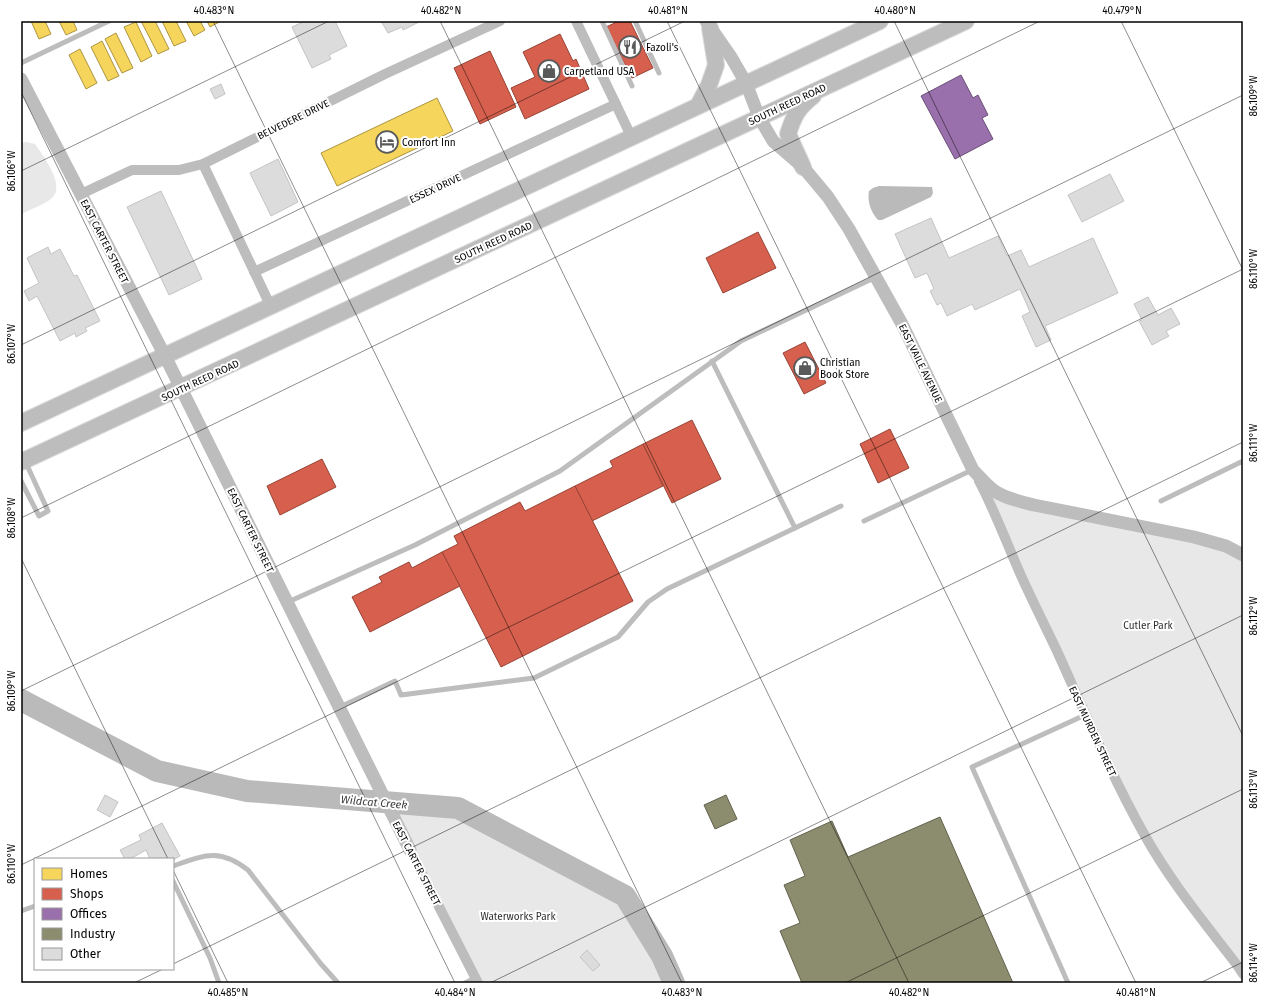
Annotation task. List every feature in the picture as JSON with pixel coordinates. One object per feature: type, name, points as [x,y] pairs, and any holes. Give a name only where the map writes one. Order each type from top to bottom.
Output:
[{"type":"main road","points":[[21,423],[880,21]]},
{"type":"main road","name":"SOUTH REED ROAD","points":[[23,462],[966,21]]},
{"type":"main road","points":[[698,106],[709,85],[716,65],[708,24]]},
{"type":"main road","points":[[803,167],[788,134],[794,117],[807,102],[825,86]]},
{"type":"street","name":"BELVEDERE DRIVE","points":[[81,194],[132,170],[178,170],[203,164],[385,74],[500,21]]},
{"type":"street","points":[[576,21],[632,138]]},
{"type":"street","name":"EAST VAILE AVENUE","points":[[708,24],[731,57],[746,83],[758,117],[773,141],[803,167],[828,198],[844,222],[902,324],[973,470],[996,492],[1015,500],[1194,537],[1226,546],[1243,555]]},
{"type":"street","name":"EAST CARTER STREET","points":[[21,79],[165,356],[476,980]]},
{"type":"street","name":"ESSEX DRIVE","points":[[254,272],[616,104]]},
{"type":"street","points":[[203,164],[270,307]]},
{"type":"street","name":"EAST MURDEN STREET","points":[[973,470],[991,504],[1023,580],[1120,790],[1174,884],[1243,974]]},
{"type":"lane","points":[[21,63],[109,21]]},
{"type":"lane","points":[[602,21],[632,86]]},
{"type":"lane","points":[[635,21],[659,73]]},
{"type":"lane","points":[[288,603],[419,543],[560,471],[741,341],[876,277]]},
{"type":"lane","points":[[712,361],[795,528]]},
{"type":"lane","points":[[1161,501],[1243,461]]},
{"type":"lane","points":[[21,481],[39,516],[48,511],[23,462]]},
{"type":"lane","points":[[864,521],[973,470]]},
{"type":"lane","points":[[340,708],[395,681],[401,695],[534,678],[618,637],[648,602],[667,589],[841,506]]},
{"type":"lane","points":[[1068,983],[972,767],[1085,715]]},
{"type":"lane","points":[[174,866],[205,855],[230,858],[240,864],[248,870],[321,964],[338,983]]},
{"type":"lane","points":[[174,884],[210,958],[219,983]]},
{"type":"lane","points":[[21,911],[34,906]]},
{"type":"lane","points":[[465,983],[476,980]]},
{"type":"green space","points":[[26,142],[35,144],[48,163],[55,178],[56,192],[49,200],[21,214],[21,143]]},
{"type":"green space","name":"Cutler Park","points":[[985,482],[996,492],[1243,555],[1243,974],[1175,884],[1120,790]]},
{"type":"green space","name":"Waterworks Park","points":[[386,802],[458,808],[625,896],[662,956],[674,983],[478,983]]},
{"type":"shaded area","points":[[879,186],[932,187],[933,193],[931,197],[882,220],[878,220],[870,207],[869,191]]},
{"type":"building: Homes","points":[[31,21],[45,21],[51,34],[39,39]]},
{"type":"building: Homes","points":[[59,21],[73,21],[77,30],[66,35]]},
{"type":"building: Homes","points":[[141,21],[155,21],[169,49],[158,54]]},
{"type":"building: Homes","points":[[162,21],[176,21],[186,41],[174,46]]},
{"type":"building: Homes","points":[[186,21],[200,21],[205,30],[194,36]]},
{"type":"building: Homes","points":[[207,21],[221,21],[210,27]]},
{"type":"building: Homes","points":[[136,22],[152,56],[141,62],[124,27]]},
{"type":"building: Homes","points":[[116,33],[133,68],[122,73],[105,39]]},
{"type":"building: Homes","points":[[102,41],[119,76],[108,81],[91,47]]},
{"type":"building: Homes","points":[[80,49],[97,83],[86,89],[69,55]]},
{"type":"building: Homes","name":"Comfort Inn","points":[[437,98],[453,131],[337,186],[321,153]]},
{"type":"building: Shops","name":"Fazoli's","points":[[619,21],[630,21],[653,68],[632,78],[606,27]]},
{"type":"building: Shops","points":[[560,34],[573,61],[576,59],[589,89],[525,119],[511,88],[535,77],[523,52]]},
{"type":"building: Shops","points":[[490,51],[516,107],[480,124],[454,68]]},
{"type":"building: Shops","points":[[758,232],[776,268],[723,293],[706,258]]},
{"type":"building: Shops","name":"Christian Book Store","points":[[805,342],[826,383],[804,394],[783,353]]},
{"type":"building: Shops","points":[[692,420],[721,479],[672,503],[643,444]]},
{"type":"building: Shops","points":[[890,429],[909,468],[878,483],[860,444]]},
{"type":"building: Shops","points":[[643,444],[663,486],[592,521],[575,486],[613,467],[610,461]]},
{"type":"building: Shops","points":[[322,459],[336,487],[280,515],[267,486]]},
{"type":"building: Shops","points":[[575,486],[633,601],[501,667],[442,552],[458,544],[454,536],[520,502],[525,511]]},
{"type":"building: Shops","points":[[442,552],[460,586],[370,632],[352,597],[382,582],[379,577],[409,562],[412,568]]},
{"type":"building: Offices","points":[[961,75],[973,98],[978,95],[988,115],[982,118],[993,139],[955,159],[921,96]]},
{"type":"building: Industry","points":[[726,795],[737,819],[715,829],[704,805]]},
{"type":"building: Industry","points":[[940,817],[1013,983],[802,983],[780,931],[800,923],[784,885],[805,876],[790,840],[832,821],[848,857]]},
{"type":"building: Other","points":[[305,21],[335,21],[347,46],[329,55],[331,59],[312,68],[292,27]]},
{"type":"building: Other","points":[[381,21],[421,21],[403,30],[402,27],[388,33]]},
{"type":"building: Other","points":[[221,84],[225,94],[215,99],[210,89]]},
{"type":"building: Other","points":[[278,159],[298,202],[271,216],[250,173]]},
{"type":"building: Other","points":[[1110,174],[1124,201],[1082,222],[1068,195]]},
{"type":"building: Other","points":[[161,191],[202,279],[169,295],[127,207]]},
{"type":"building: Other","points":[[931,218],[949,258],[998,236],[1007,256],[1021,250],[1029,267],[1093,238],[1118,293],[1045,326],[1051,340],[1036,347],[1022,316],[1030,312],[1020,289],[975,310],[972,304],[947,316],[941,303],[937,305],[930,291],[934,289],[927,273],[915,278],[895,234]]},
{"type":"building: Other","points":[[48,247],[51,254],[60,249],[74,276],[77,275],[100,321],[85,328],[87,331],[76,337],[75,333],[60,341],[37,296],[29,301],[24,291],[39,283],[27,258]]},
{"type":"building: Other","points":[[1148,297],[1158,315],[1171,308],[1180,324],[1166,331],[1169,336],[1152,345],[1139,321],[1142,320],[1134,304]]},
{"type":"building: Other","points":[[105,795],[118,802],[110,817],[97,810]]},
{"type":"building: Other","points":[[162,823],[180,856],[174,859],[174,858],[150,858],[146,850],[132,858],[124,858],[120,850],[141,840],[139,835]]},
{"type":"building: Other","points":[[587,950],[600,965],[593,971],[580,957]]},
{"type":"waterway","name":"Wildcat Creek","points":[[21,700],[157,771],[247,791],[458,808],[625,896],[662,956],[674,983]]},
{"type":"place","name":"Fazoli's","points":[[630,47]]},
{"type":"place","name":"Carpetland USA","points":[[549,71]]},
{"type":"place","name":"Comfort Inn","points":[[387,142]]},
{"type":"place","name":"Christian Book Store","points":[[805,368]]}]
